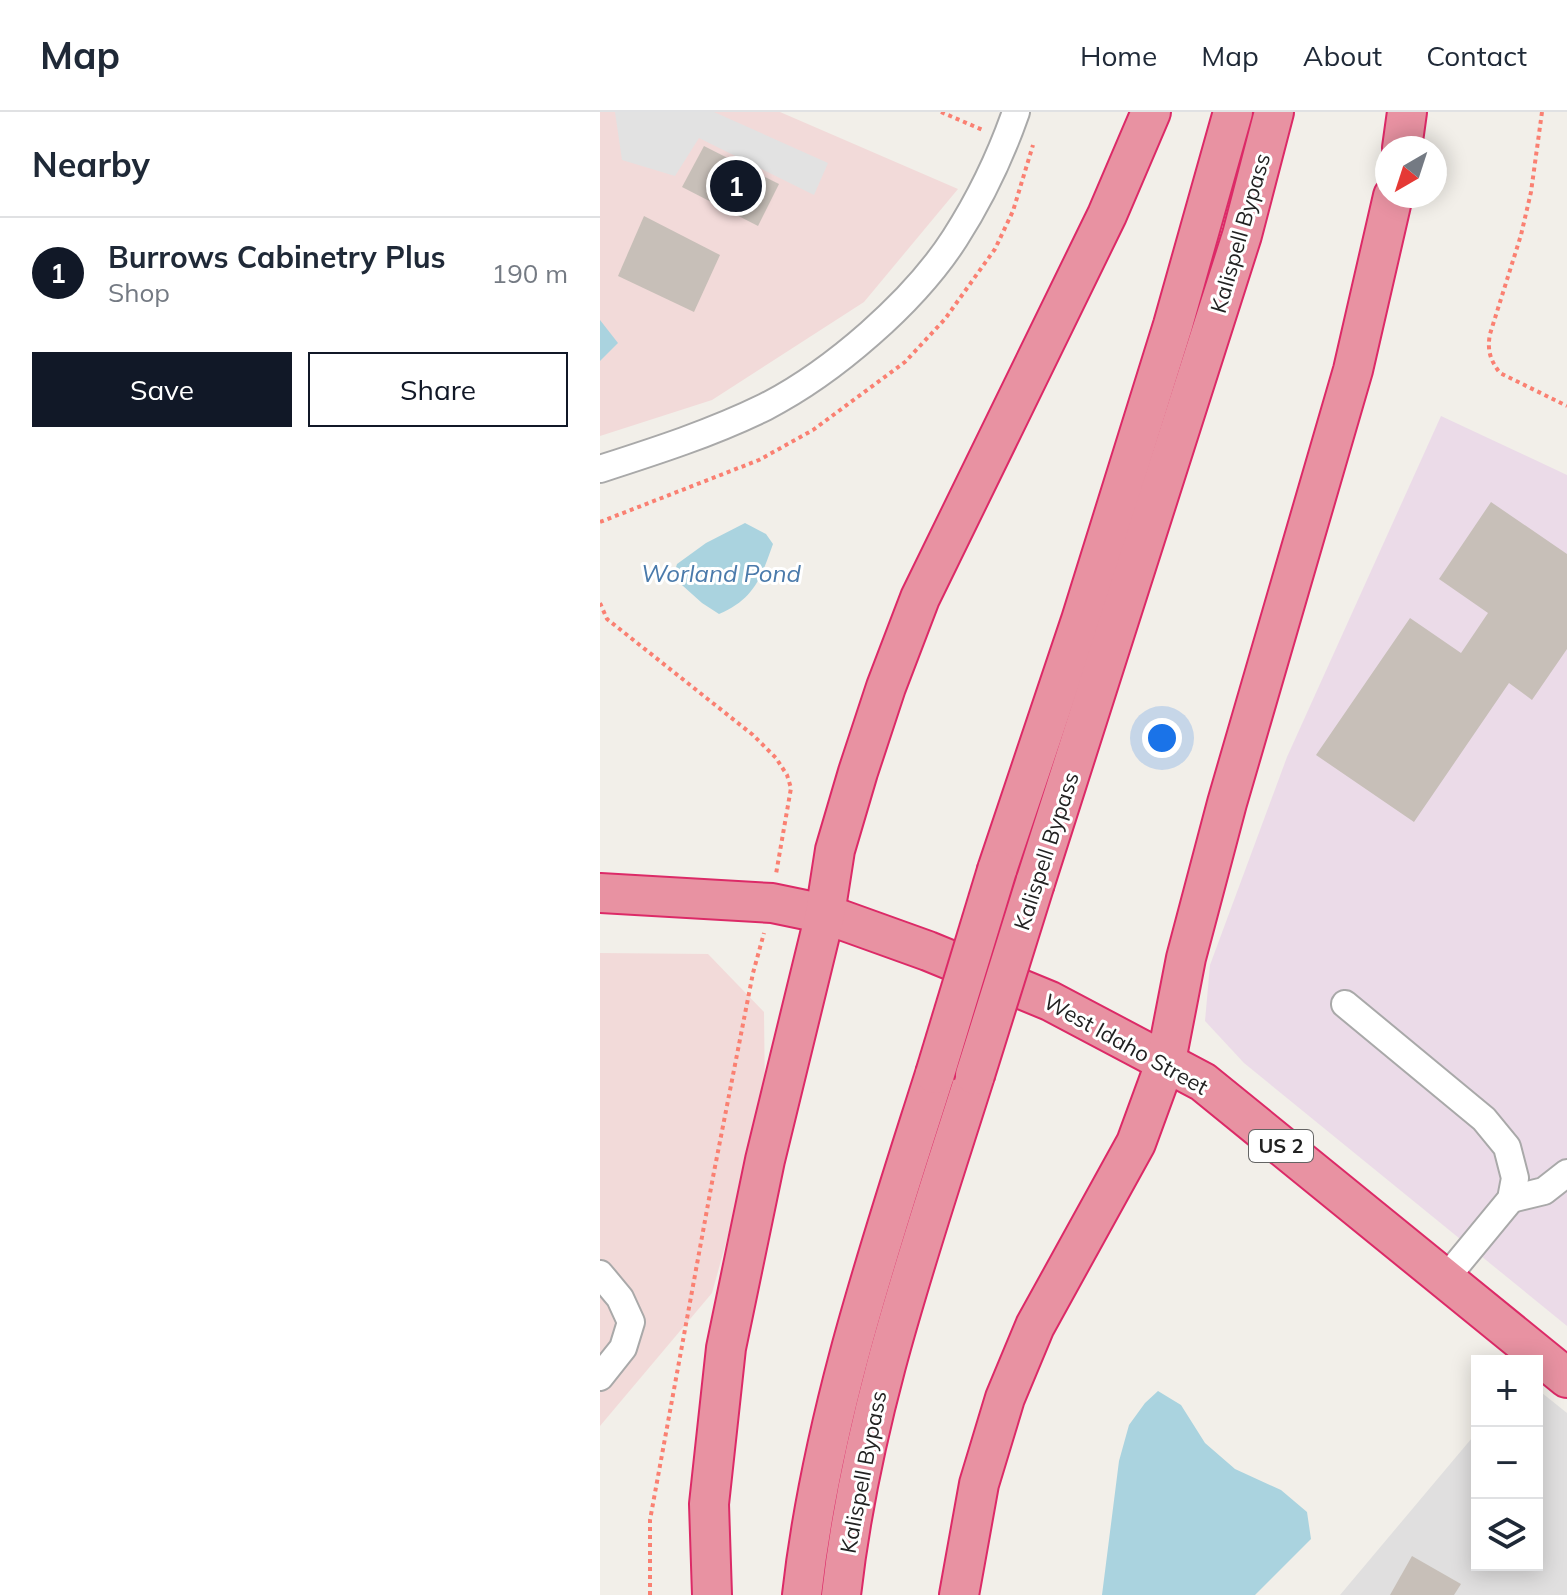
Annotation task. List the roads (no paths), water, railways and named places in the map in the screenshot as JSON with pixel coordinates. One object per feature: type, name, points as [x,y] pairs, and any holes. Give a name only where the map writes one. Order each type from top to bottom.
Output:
[{"type":"highway","points":[[712,1595],[709,1504],[726,1348],[765,1160],[825,914],[835,850],[858,772],[920,598],[1100,229],[1151,112]]},
{"type":"highway","name":"Kalispell Bypass","points":[[802,1595],[814,1506],[880,1249],[997,870],[1081,620],[1173,325],[1233,112]]},
{"type":"highway","name":"Kalispell Bypass","points":[[841,1595],[854,1502],[879,1383],[1242,235],[1274,112]]},
{"type":"highway","points":[[1404,136],[1407,112]]},
{"type":"highway","points":[[959,1595],[979,1484],[1005,1398],[1035,1326],[1136,1143],[1166,1061],[1194,927],[1231,788],[1353,370],[1390,208]]},
{"type":"highway","name":"West Idaho Street","points":[[600,893],[772,903],[825,914],[928,951],[1050,1001],[1203,1082],[1567,1378]]},
{"type":"street","points":[[600,469],[706,434],[767,406],[843,356],[924,280],[955,238],[983,188],[1016,112]]},
{"type":"street","points":[[1345,1004],[1484,1119],[1507,1147],[1515,1178],[1511,1199],[1445,1279]]},
{"type":"street","points":[[1511,1199],[1544,1191],[1567,1173]]},
{"type":"street","points":[[600,1274],[620,1298],[631,1322],[623,1348],[600,1377]]},
{"type":"water","points":[[600,320],[618,343],[600,361]]},
{"type":"water","name":"Worland Pond","points":[[745,523],[766,534],[773,544],[755,586],[741,602],[719,614],[673,577],[677,564],[706,543]]},
{"type":"water","points":[[1158,1391],[1181,1405],[1205,1443],[1235,1469],[1281,1490],[1307,1512],[1311,1539],[1255,1595],[1102,1595],[1119,1461],[1129,1425]]},
{"type":"place","name":"Burrows Cabinetry Plus","points":[[736,186]]}]
